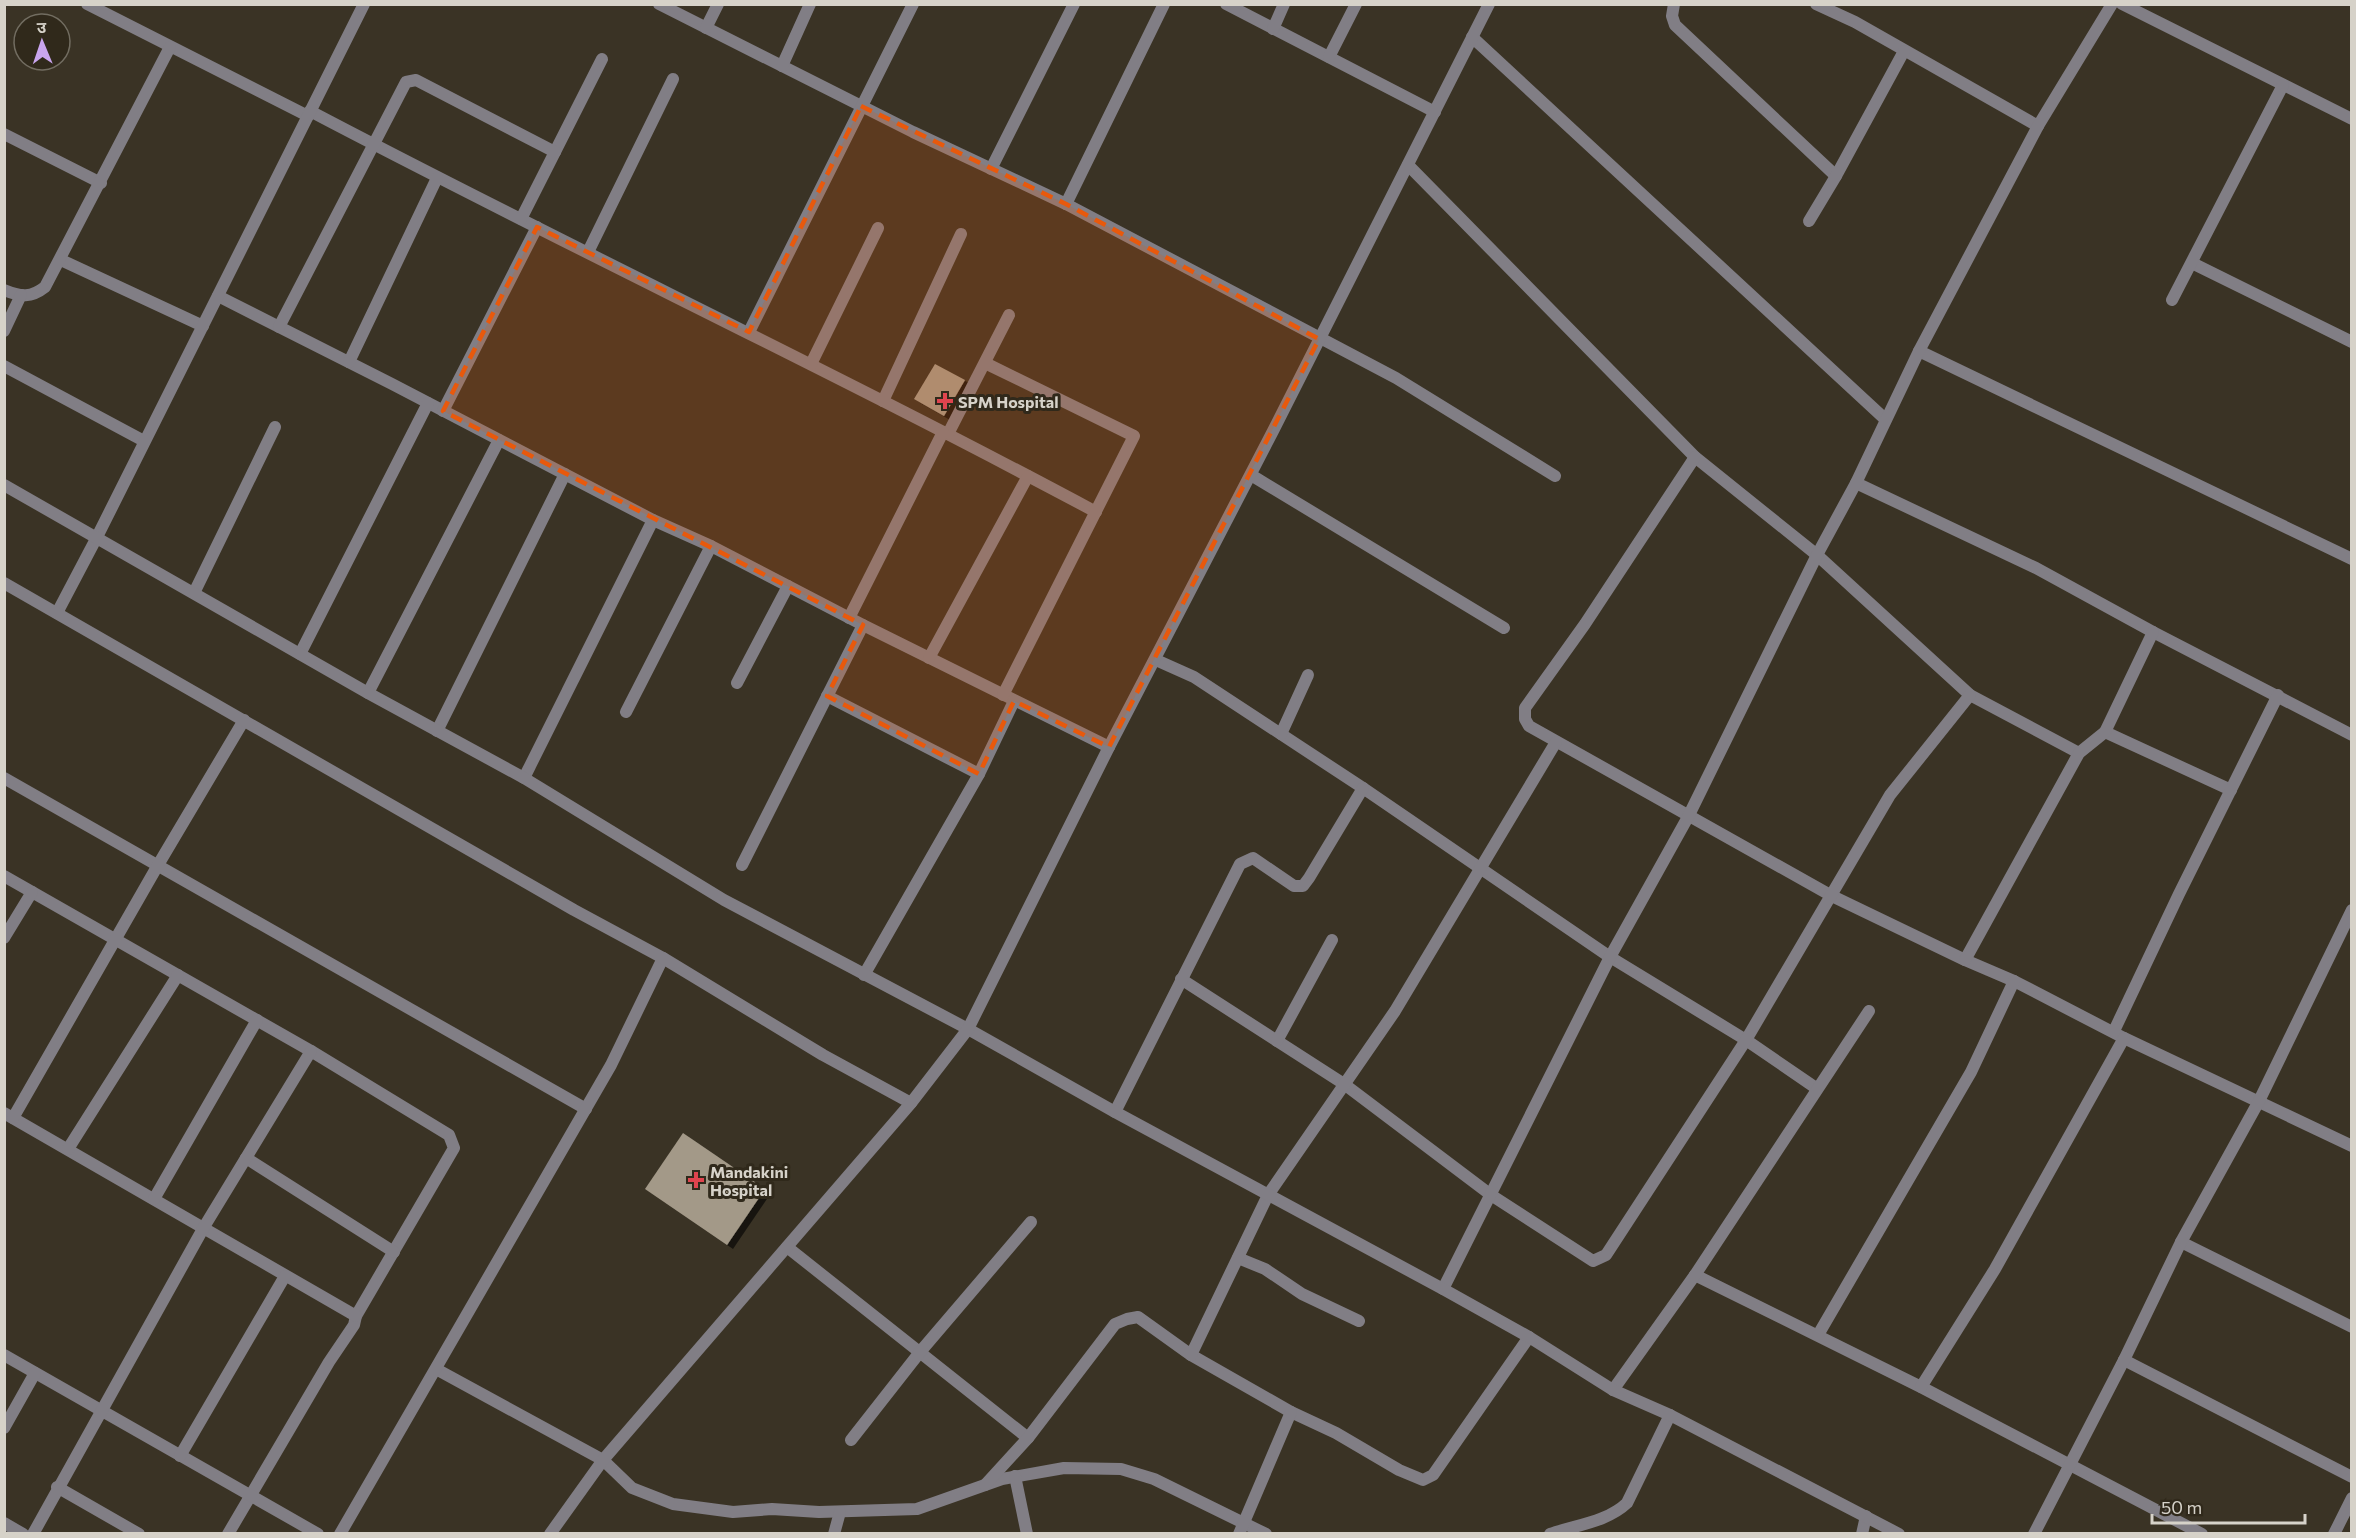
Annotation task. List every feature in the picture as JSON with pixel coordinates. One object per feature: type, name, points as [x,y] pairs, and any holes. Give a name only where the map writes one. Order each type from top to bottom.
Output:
[{"type":"street","points":[[87,4],[749,332],[1096,512]]},
{"type":"street","points":[[57,614],[364,4]]},
{"type":"street","points":[[659,4],[861,106],[1066,204],[1396,378],[1555,476]]},
{"type":"street","points":[[706,28],[718,4]]},
{"type":"street","points":[[782,66],[810,4]]},
{"type":"street","points":[[749,332],[913,4]]},
{"type":"street","points":[[991,169],[1074,4]]},
{"type":"street","points":[[1066,204],[1164,4]]},
{"type":"street","points":[[1226,4],[1435,112]]},
{"type":"street","points":[[1273,28],[1284,4]]},
{"type":"street","points":[[1329,57],[1356,4]]},
{"type":"street","points":[[550,1533],[603,1460],[911,1103],[968,1029],[1109,747],[1251,475],[1489,4]]},
{"type":"street","points":[[1674,4],[1672,16],[1675,25],[1836,176]]},
{"type":"street","points":[[1816,4],[1855,22],[2038,126]]},
{"type":"street","points":[[1443,1289],[1610,957],[1688,817],[1817,555],[1856,483],[1919,351],[2038,126],[2112,4]]},
{"type":"street","points":[[2122,4],[2352,119]]},
{"type":"street","points":[[1472,37],[1885,419]]},
{"type":"street","points":[[4,290],[21,295],[35,295],[45,287],[170,47]]},
{"type":"street","points":[[1809,221],[1904,51]]},
{"type":"street","points":[[521,219],[602,59]]},
{"type":"street","points":[[588,252],[673,79]]},
{"type":"street","points":[[279,327],[406,82],[416,80],[555,152]]},
{"type":"street","points":[[2172,300],[2283,85]]},
{"type":"street","points":[[4,134],[101,183]]},
{"type":"street","points":[[1408,165],[1695,457],[1817,555],[1970,695],[2079,753]]},
{"type":"street","points":[[349,362],[437,178]]},
{"type":"street","points":[[443,411],[537,227]]},
{"type":"street","points":[[811,364],[878,228]]},
{"type":"street","points":[[883,401],[961,234]]},
{"type":"street","points":[[61,260],[203,326]]},
{"type":"street","points":[[2192,263],[2352,342]]},
{"type":"street","points":[[4,331],[21,295]]},
{"type":"street","points":[[218,296],[653,520],[711,546],[849,618],[1109,747]]},
{"type":"street","points":[[849,618],[1009,315]]},
{"type":"street","points":[[1919,351],[2352,559]]},
{"type":"street","points":[[985,363],[1134,436],[1003,694]]},
{"type":"street","points":[[4,366],[144,441]]},
{"type":"street","points":[[300,654],[428,403]]},
{"type":"street","points":[[194,593],[275,427]]},
{"type":"street","points":[[368,693],[499,440]]},
{"type":"street","points":[[1695,457],[1585,624],[1524,708],[1525,719],[1529,726],[1832,896],[2014,981],[2352,1146]]},
{"type":"street","points":[[437,730],[565,474]]},
{"type":"street","points":[[1251,475],[1504,628]]},
{"type":"street","points":[[929,658],[1028,476]]},
{"type":"street","points":[[1856,483],[2036,568],[2153,632],[2352,735]]},
{"type":"street","points":[[4,485],[368,693],[524,778],[724,900],[968,1029],[1115,1112],[1443,1289],[1529,1337],[1612,1390],[1670,1415],[1899,1533]]},
{"type":"street","points":[[524,778],[653,520]]},
{"type":"street","points":[[626,712],[711,546]]},
{"type":"street","points":[[4,583],[563,904],[663,958],[823,1055],[911,1103]]},
{"type":"street","points":[[737,683],[788,586]]},
{"type":"street","points":[[742,865],[863,625]]},
{"type":"street","points":[[1965,960],[2079,753],[2105,732],[2153,632]]},
{"type":"street","points":[[1156,660],[1194,677],[1363,788],[1610,957],[1746,1040],[1816,1088]]},
{"type":"street","points":[[1281,734],[1308,675]]},
{"type":"street","points":[[1181,979],[1344,1083],[1491,1196],[1593,1261],[1606,1255],[1746,1040],[1890,795],[1970,695]]},
{"type":"street","points":[[1921,1387],[1995,1269],[2119,1034],[2231,790],[2278,695]]},
{"type":"street","points":[[827,696],[979,774]]},
{"type":"street","points":[[864,975],[979,774],[1014,700]]},
{"type":"street","points":[[244,720],[9,1116],[357,1316]]},
{"type":"street","points":[[2105,732],[2231,790]]},
{"type":"street","points":[[1191,1355],[1268,1195],[1395,1011],[1556,742]]},
{"type":"street","points":[[4,778],[586,1109]]},
{"type":"street","points":[[1115,1112],[1240,864],[1253,858],[1294,886],[1303,886],[1363,788]]},
{"type":"street","points":[[4,876],[311,1051],[449,1135],[454,1148],[357,1316],[354,1325],[250,1493],[228,1533]]},
{"type":"street","points":[[4,938],[32,892]]},
{"type":"street","points":[[2034,1533],[2124,1360],[2181,1242],[2259,1101],[2352,910]]},
{"type":"street","points":[[1277,1041],[1332,940]]},
{"type":"street","points":[[340,1533],[611,1065],[663,958]]},
{"type":"street","points":[[68,1149],[178,975]]},
{"type":"street","points":[[1818,1335],[1971,1072],[2014,981]]},
{"type":"street","points":[[1612,1390],[1695,1275],[1816,1088],[1869,1011]]},
{"type":"street","points":[[154,1199],[257,1020]]},
{"type":"street","points":[[33,1533],[204,1227],[311,1051]]},
{"type":"street","points":[[246,1158],[394,1252]]},
{"type":"street","points":[[851,1440],[920,1352],[1030,1222]]},
{"type":"street","points":[[2181,1242],[2352,1327]]},
{"type":"street","points":[[787,1246],[1028,1438]]},
{"type":"street","points":[[1238,1258],[1265,1269],[1302,1294],[1359,1321]]},
{"type":"street","points":[[1695,1275],[1921,1387],[2202,1533]]},
{"type":"street","points":[[180,1456],[285,1276]]},
{"type":"street","points":[[985,1485],[1028,1438],[1115,1324],[1127,1318],[1138,1317],[1191,1355],[1291,1412],[1336,1433],[1399,1470],[1423,1480],[1433,1475],[1529,1337]]},
{"type":"street","points":[[4,1355],[318,1533]]},
{"type":"street","points":[[2124,1360],[2352,1476]]},
{"type":"street","points":[[436,1370],[603,1460],[632,1488],[673,1504],[733,1512],[772,1509],[840,1512],[917,1509],[1015,1476],[1064,1468],[1121,1469],[1154,1479],[1241,1528],[1266,1533]]},
{"type":"street","points":[[4,1428],[35,1373]]},
{"type":"street","points":[[1241,1528],[1291,1412]]},
{"type":"street","points":[[1550,1533],[1605,1517],[1618,1511],[1627,1503],[1670,1415]]},
{"type":"street","points":[[1015,1476],[1027,1533]]},
{"type":"street","points":[[57,1487],[137,1533]]},
{"type":"street","points":[[2334,1533],[2352,1498]]},
{"type":"street","points":[[834,1533],[840,1512]]},
{"type":"street","points":[[1862,1533],[1866,1516]]},
{"type":"street","points":[[4,1523],[23,1533]]},
{"type":"highlighted area","points":[[861,106],[1066,204],[1319,339],[1109,747],[1014,701],[979,774],[827,696],[863,625],[443,411],[537,227],[749,332]]},
{"type":"building","points":[[935,364],[965,380],[944,416],[914,399]]},
{"type":"building","points":[[683,1133],[765,1189],[727,1245],[645,1189]]},
{"type":"place","name":"SPM Hospital","points":[[945,401]]},
{"type":"place","name":"Mandakini Hospital","points":[[696,1180]]}]
